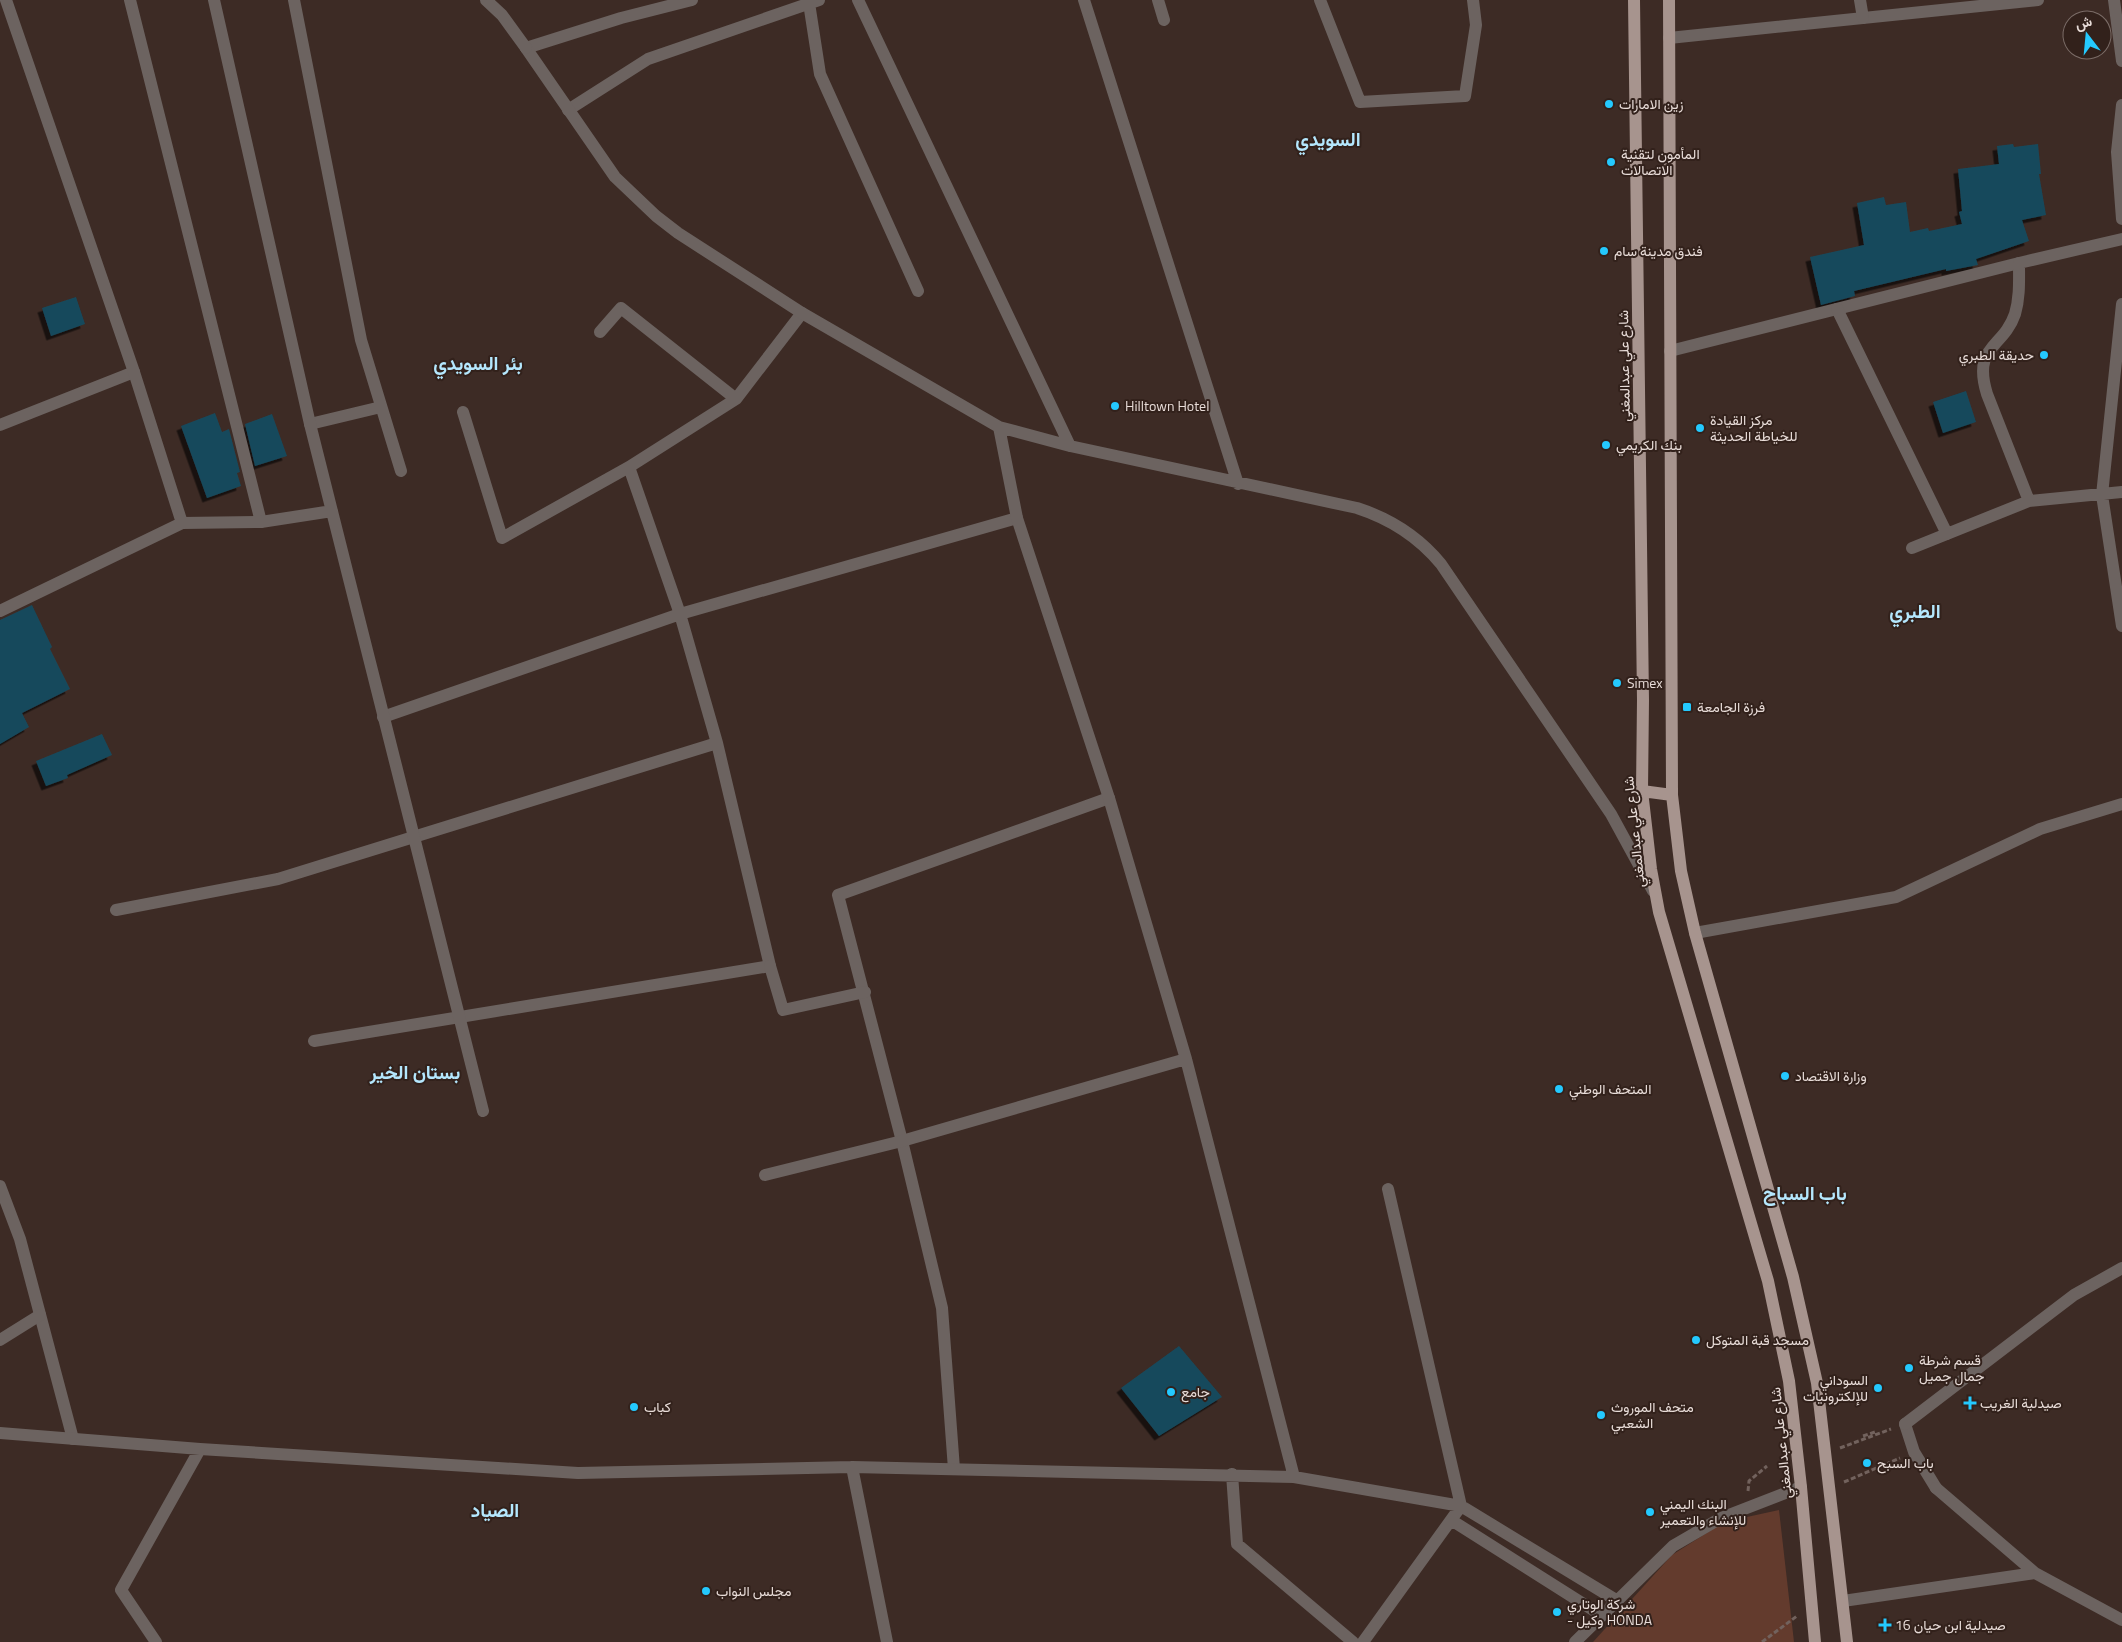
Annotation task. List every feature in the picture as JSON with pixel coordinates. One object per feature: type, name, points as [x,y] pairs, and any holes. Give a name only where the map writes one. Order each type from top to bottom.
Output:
[{"type":"main road","name":"شارع علي عبدالمغني","points":[[1634,0],[1643,700],[1642,791],[1651,869],[1657,898],[1768,1281],[1789,1381],[1801,1487],[1814,1642]]},
{"type":"main road","points":[[1669,0],[1672,795],[1682,872],[1695,933],[1793,1278],[1817,1383],[1847,1642]]},
{"type":"main road","points":[[1642,791],[1672,795]]},
{"type":"street","points":[[6,0],[134,372],[182,523]]},
{"type":"street","points":[[130,0],[261,522]]},
{"type":"street","points":[[214,0],[310,424],[483,1111]]},
{"type":"street","points":[[294,0],[361,340],[401,470]]},
{"type":"street","points":[[486,0],[502,15],[616,177],[656,216],[678,233],[802,313],[999,426],[1070,446],[1373,513],[1404,529],[1430,551],[1441,564],[1611,814],[1657,898]]},
{"type":"street","points":[[526,48],[621,18],[692,0]]},
{"type":"street","points":[[858,0],[1070,446]]},
{"type":"street","points":[[1084,0],[1238,484]]},
{"type":"street","points":[[1158,0],[1164,20]]},
{"type":"street","points":[[1320,0],[1360,102],[1465,96],[1476,25],[1473,0]]},
{"type":"street","points":[[1860,0],[1863,18]]},
{"type":"street","points":[[1669,38],[2038,0]]},
{"type":"street","points":[[2114,0],[2122,61]]},
{"type":"street","points":[[568,110],[648,59],[814,2],[820,74],[918,291]]},
{"type":"street","points":[[2122,105],[2117,152],[2122,219]]},
{"type":"street","points":[[1670,351],[2122,239]]},
{"type":"street","points":[[2019,263],[2019,297],[2014,315],[2005,332],[1992,345],[1984,360],[1982,378],[2029,501]]},
{"type":"street","points":[[2122,304],[2102,494],[2122,626]]},
{"type":"street","points":[[600,332],[621,308],[736,399]]},
{"type":"street","points":[[1837,309],[1947,534]]},
{"type":"street","points":[[463,412],[502,538],[629,467],[736,399],[802,313]]},
{"type":"street","points":[[0,425],[134,372]]},
{"type":"street","points":[[310,424],[381,407]]},
{"type":"street","points":[[999,426],[1017,518],[1109,798],[1186,1059],[1294,1477]]},
{"type":"street","points":[[629,467],[680,614],[717,743],[770,966],[784,1010],[864,992]]},
{"type":"street","points":[[1912,548],[2029,501],[2122,492]]},
{"type":"street","points":[[0,611],[182,523],[261,522],[332,511]]},
{"type":"street","points":[[384,717],[680,614],[1017,518]]},
{"type":"street","points":[[116,910],[278,879],[717,743]]},
{"type":"street","points":[[954,1469],[942,1308],[902,1141],[838,895],[1109,798]]},
{"type":"street","points":[[1695,933],[1896,897],[2040,829],[2122,804]]},
{"type":"street","points":[[314,1041],[770,966]]},
{"type":"street","points":[[765,1175],[902,1141],[1186,1059]]},
{"type":"street","points":[[0,1186],[20,1239],[73,1439]]},
{"type":"street","points":[[1363,1642],[1461,1506],[1388,1189]]},
{"type":"street","points":[[2122,1268],[2074,1295],[1903,1424],[1914,1452],[1936,1488],[2035,1573],[2122,1620]]},
{"type":"street","points":[[0,1340],[40,1315]]},
{"type":"street","points":[[0,1433],[200,1449],[578,1473],[852,1467],[1232,1474],[1294,1477],[1461,1506],[1616,1600]]},
{"type":"street","points":[[156,1642],[121,1590],[200,1449]]},
{"type":"street","points":[[852,1467],[887,1642]]},
{"type":"street","points":[[1232,1474],[1237,1544],[1353,1642]]},
{"type":"street","points":[[1575,1642],[1673,1546],[1697,1531],[1747,1507],[1774,1499],[1801,1487]]},
{"type":"street","points":[[1452,1520],[1601,1615]]},
{"type":"street","points":[[1843,1601],[2035,1573]]},
{"type":"path","points":[[1825,1454],[1903,1424]]},
{"type":"path","points":[[1863,1436],[1903,1424]]},
{"type":"path","points":[[1830,1488],[1914,1452]]},
{"type":"path","points":[[1749,1481],[1767,1466]]},
{"type":"path","points":[[1762,1642],[1798,1615]]},
{"type":"shaded area","points":[[1779,1510],[1794,1642],[1593,1642],[1672,1555],[1724,1522]]},
{"type":"building","points":[[2013,144],[2014,147],[2038,144],[2041,174],[2039,174],[2046,215],[2022,220],[2029,241],[1976,259],[1978,265],[1946,271],[1946,269],[1854,291],[1855,296],[1821,305],[1810,257],[1864,245],[1857,203],[1884,197],[1886,205],[1906,202],[1910,232],[1928,228],[1929,231],[1962,224],[1959,212],[1962,211],[1958,169],[1999,164],[1997,146]]},
{"type":"building","points":[[76,297],[85,324],[51,336],[42,308]]},
{"type":"building","points":[[1966,391],[1976,422],[1943,433],[1933,402]]},
{"type":"building","points":[[215,413],[222,432],[229,429],[240,472],[237,473],[241,486],[207,498],[181,426]]},
{"type":"building","points":[[272,414],[287,456],[255,466],[245,424]]},
{"type":"building","points":[[32,605],[52,647],[50,649],[70,689],[22,713],[29,727],[0,744],[0,620]]},
{"type":"building","points":[[102,734],[112,755],[67,775],[68,778],[46,786],[36,761]]},
{"type":"building","name":"جامع","points":[[1179,1346],[1222,1397],[1159,1436],[1121,1388]]},
{"type":"place","name":"زين الامارات","points":[[1609,104]]},
{"type":"place","name":"المأمون لتقنية الاتصالات","points":[[1611,162]]},
{"type":"place","name":"فندق مدينة سام","points":[[1604,251]]},
{"type":"place","name":"حديقة الطبري","points":[[2044,355]]},
{"type":"place","name":"Hilltown Hotel","points":[[1115,406]]},
{"type":"place","name":"مركز القيادة للخياطة الحديثة","points":[[1700,428]]},
{"type":"place","name":"بنك الكريمي","points":[[1606,445]]},
{"type":"place","name":"Simex","points":[[1617,683]]},
{"type":"place","name":"فرزة الجامعة","points":[[1687,707]]},
{"type":"place","name":"وزارة الاقتصاد","points":[[1785,1076]]},
{"type":"place","name":"المتحف الوطني","points":[[1559,1089]]},
{"type":"place","name":"مسجد قبة المتوكل","points":[[1696,1340]]},
{"type":"place","name":"قسم شرطة جمال جميل","points":[[1909,1368]]},
{"type":"place","name":"السوداني للإلكترونيات","points":[[1878,1388]]},
{"type":"place","name":"جامع","points":[[1171,1392]]},
{"type":"place","name":"صيدلية الغريب","points":[[1970,1403]]},
{"type":"place","name":"كباب","points":[[634,1407]]},
{"type":"place","name":"متحف الموروث الشعبي","points":[[1601,1415]]},
{"type":"place","name":"باب السبح","points":[[1867,1463]]},
{"type":"place","name":"البنك اليمني للإنشاء والتعمير","points":[[1650,1512]]},
{"type":"place","name":"مجلس النواب","points":[[706,1591]]},
{"type":"place","name":"شركة الوتاري - وكيل HONDA","points":[[1557,1612]]},
{"type":"place","name":"صيدلية ابن حيان 16","points":[[1885,1625]]},
{"type":"district","name":"السويدي","points":[[1328,139]]},
{"type":"district","name":"بئر السويدي","points":[[478,363]]},
{"type":"district","name":"الطبري","points":[[1915,611]]},
{"type":"district","name":"بستان الخير","points":[[415,1072]]},
{"type":"district","name":"باب السباح","points":[[1805,1193]]},
{"type":"district","name":"الصياد","points":[[495,1510]]}]
